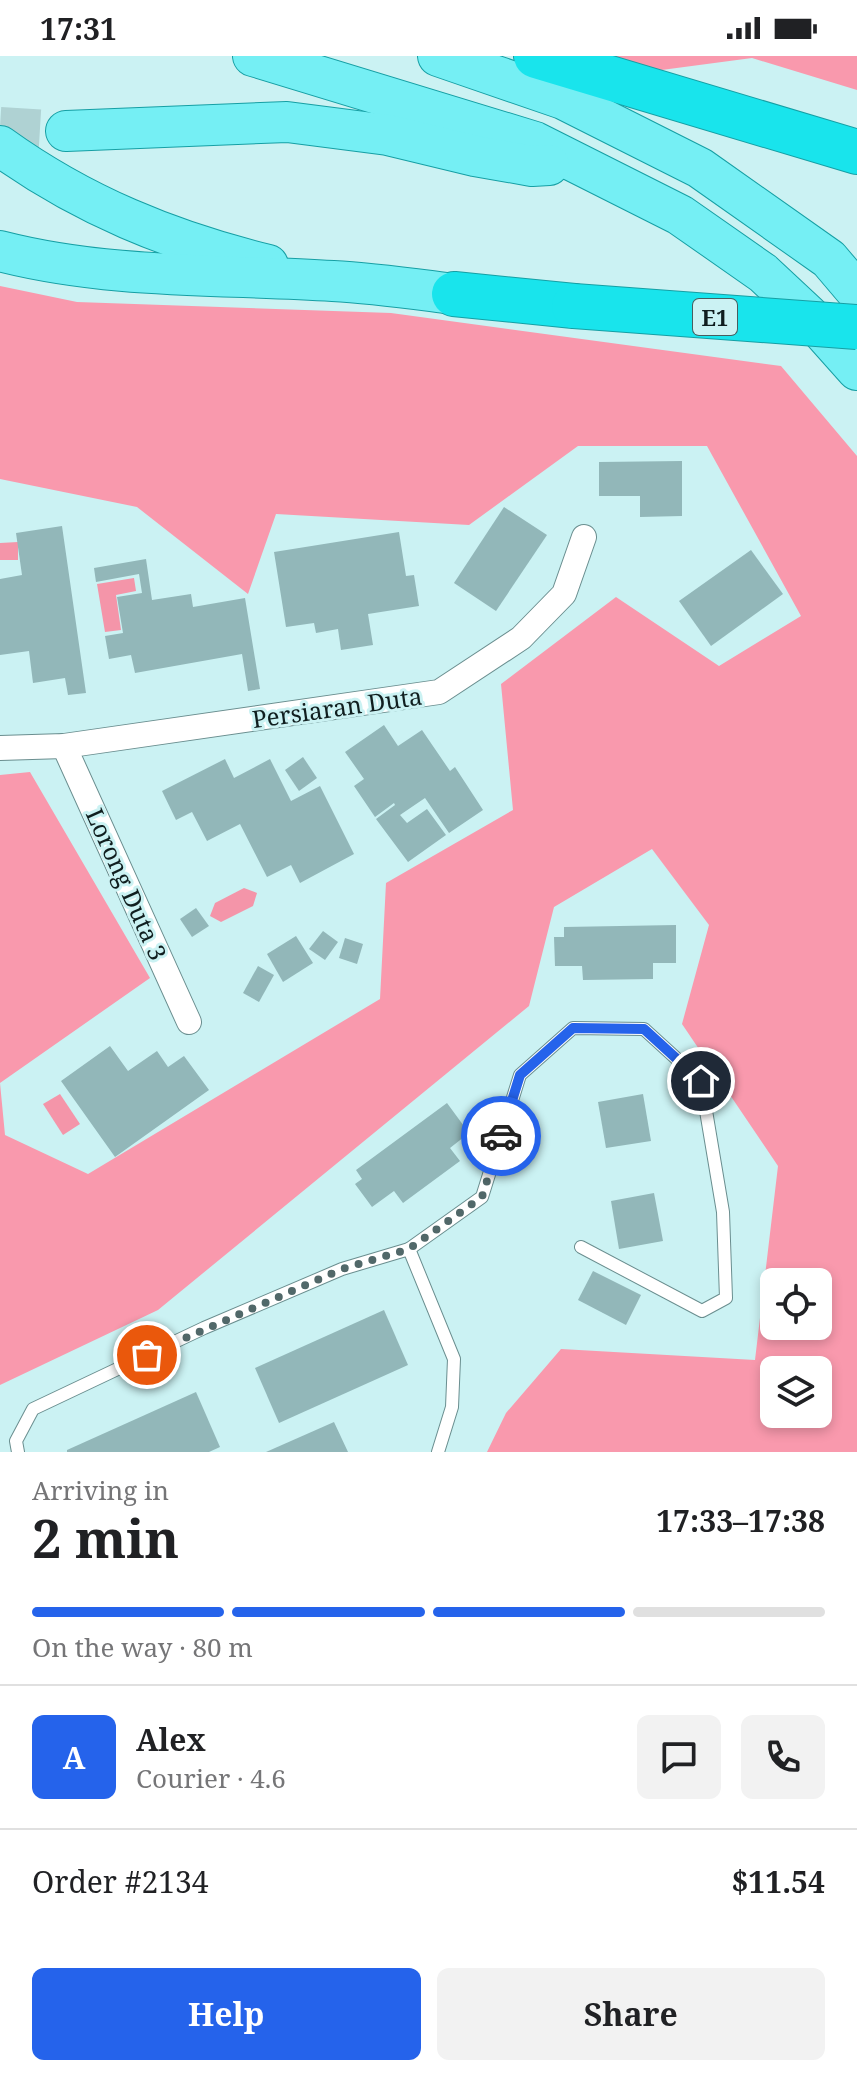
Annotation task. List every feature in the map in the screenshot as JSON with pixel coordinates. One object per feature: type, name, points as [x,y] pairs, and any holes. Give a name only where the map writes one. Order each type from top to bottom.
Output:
[{"type":"highway","points":[[536,56],[857,152]]},
{"type":"highway","name":"E1","points":[[454,294],[857,327]]},
{"type":"main road","points":[[253,56],[535,142],[680,215],[763,273],[808,315],[857,370]]},
{"type":"main road","points":[[438,56],[563,99],[700,168],[829,259],[857,292]]},
{"type":"main road","points":[[66,131],[287,122],[388,135],[532,166],[581,164]]},
{"type":"main road","points":[[0,146],[75,194],[135,224],[250,261],[334,281]]},
{"type":"main road","points":[[0,251],[82,267],[156,275],[334,281],[454,294]]},
{"type":"street","name":"Persiaran Duta","points":[[0,748],[64,746],[439,692],[521,638],[564,594],[584,537]]},
{"type":"street","name":"Lorong Duta 3","points":[[64,746],[189,1022]]},
{"type":"lane","points":[[18,1452],[16,1441],[33,1409],[204,1328],[342,1269],[409,1249],[482,1197],[520,1075],[573,1028],[644,1029],[701,1081],[723,1212],[726,1298],[702,1311],[581,1247]]},
{"type":"lane","points":[[409,1249],[454,1359],[452,1407],[438,1452]]},
{"type":"shaded area","points":[[613,56],[857,56],[857,90],[752,58],[654,71]]},
{"type":"shaded area","points":[[0,286],[77,302],[391,313],[781,366],[857,456],[857,1452],[487,1452],[506,1413],[561,1349],[755,1360],[760,1318],[760,1340],[832,1340],[832,1268],[766,1268],[778,1166],[682,1024],[709,925],[652,849],[554,907],[529,1006],[158,1310],[0,1385],[0,1083],[5,1135],[88,1174],[380,999],[386,883],[513,810],[501,684],[616,597],[719,666],[801,616],[707,446],[578,446],[469,525],[276,514],[248,594],[137,507],[0,479]]},
{"type":"shaded area","points":[[18,542],[18,560],[0,560],[0,543]]},
{"type":"shaded area","points":[[134,578],[136,591],[116,595],[121,630],[105,632],[97,584]]},
{"type":"shaded area","points":[[30,772],[150,978],[0,1083],[0,775]]},
{"type":"shaded area","points":[[244,888],[257,893],[253,906],[221,922],[210,916],[215,903]]},
{"type":"shaded area","points":[[60,1094],[80,1124],[63,1135],[43,1104]]},
{"type":"building","points":[[682,461],[682,516],[640,517],[640,496],[599,496],[599,462]]},
{"type":"building","points":[[504,507],[547,535],[496,611],[454,583]]},
{"type":"building","points":[[62,526],[86,693],[68,695],[65,678],[33,683],[29,651],[0,655],[0,579],[22,575],[16,533]]},
{"type":"building","points":[[399,532],[406,576],[414,575],[419,606],[368,614],[373,645],[341,650],[338,629],[316,633],[314,623],[286,627],[274,552]]},
{"type":"building","points":[[751,550],[783,594],[711,646],[679,601]]},
{"type":"building","points":[[146,559],[152,600],[191,594],[193,607],[245,598],[260,689],[248,691],[242,654],[135,673],[131,655],[109,659],[105,636],[123,633],[117,597],[142,593],[139,574],[96,582],[94,568]]},
{"type":"building","points":[[384,725],[398,746],[422,730],[450,771],[455,767],[483,810],[449,833],[425,798],[400,815],[407,823],[427,809],[446,835],[408,862],[376,819],[394,803],[375,817],[354,786],[364,779],[345,752]]},
{"type":"building","points":[[303,757],[317,778],[299,791],[285,770]]},
{"type":"building","points":[[225,759],[234,778],[270,759],[291,801],[320,786],[354,854],[300,883],[291,865],[267,877],[240,824],[207,841],[192,812],[176,820],[162,791]]},
{"type":"building","points":[[196,908],[209,926],[192,937],[180,919]]},
{"type":"building","points":[[676,925],[676,963],[653,963],[653,979],[583,980],[582,966],[555,966],[554,937],[564,937],[564,927]]},
{"type":"building","points":[[323,931],[338,942],[325,960],[309,949]]},
{"type":"building","points":[[296,936],[313,963],[283,982],[267,954]]},
{"type":"building","points":[[345,938],[363,944],[357,964],[339,958]]},
{"type":"building","points":[[258,966],[274,975],[259,1002],[243,993]]},
{"type":"building","points":[[110,1046],[128,1071],[157,1051],[168,1067],[184,1056],[209,1090],[115,1157],[61,1081]]},
{"type":"building","points":[[643,1094],[651,1141],[606,1148],[598,1102]]},
{"type":"building","points":[[447,1103],[469,1133],[450,1148],[460,1161],[403,1203],[394,1191],[372,1207],[355,1184],[362,1179],[356,1170]]},
{"type":"building","points":[[654,1193],[663,1241],[619,1249],[611,1201]]},
{"type":"building","points":[[593,1271],[641,1295],[626,1325],[578,1300]]},
{"type":"building","points":[[384,1310],[408,1365],[279,1423],[255,1368]]},
{"type":"building","points":[[196,1392],[220,1447],[209,1452],[67,1452],[67,1450]]},
{"type":"building","points":[[334,1422],[348,1452],[266,1452]]},
{"type":"tunnel","points":[[0,127],[66,131]]},
{"type":"way so far","points":[[147,1355],[342,1269],[409,1249],[482,1197],[501,1136]]},
{"type":"route","points":[[501,1136],[520,1075],[573,1028],[644,1029],[701,1081]]}]
